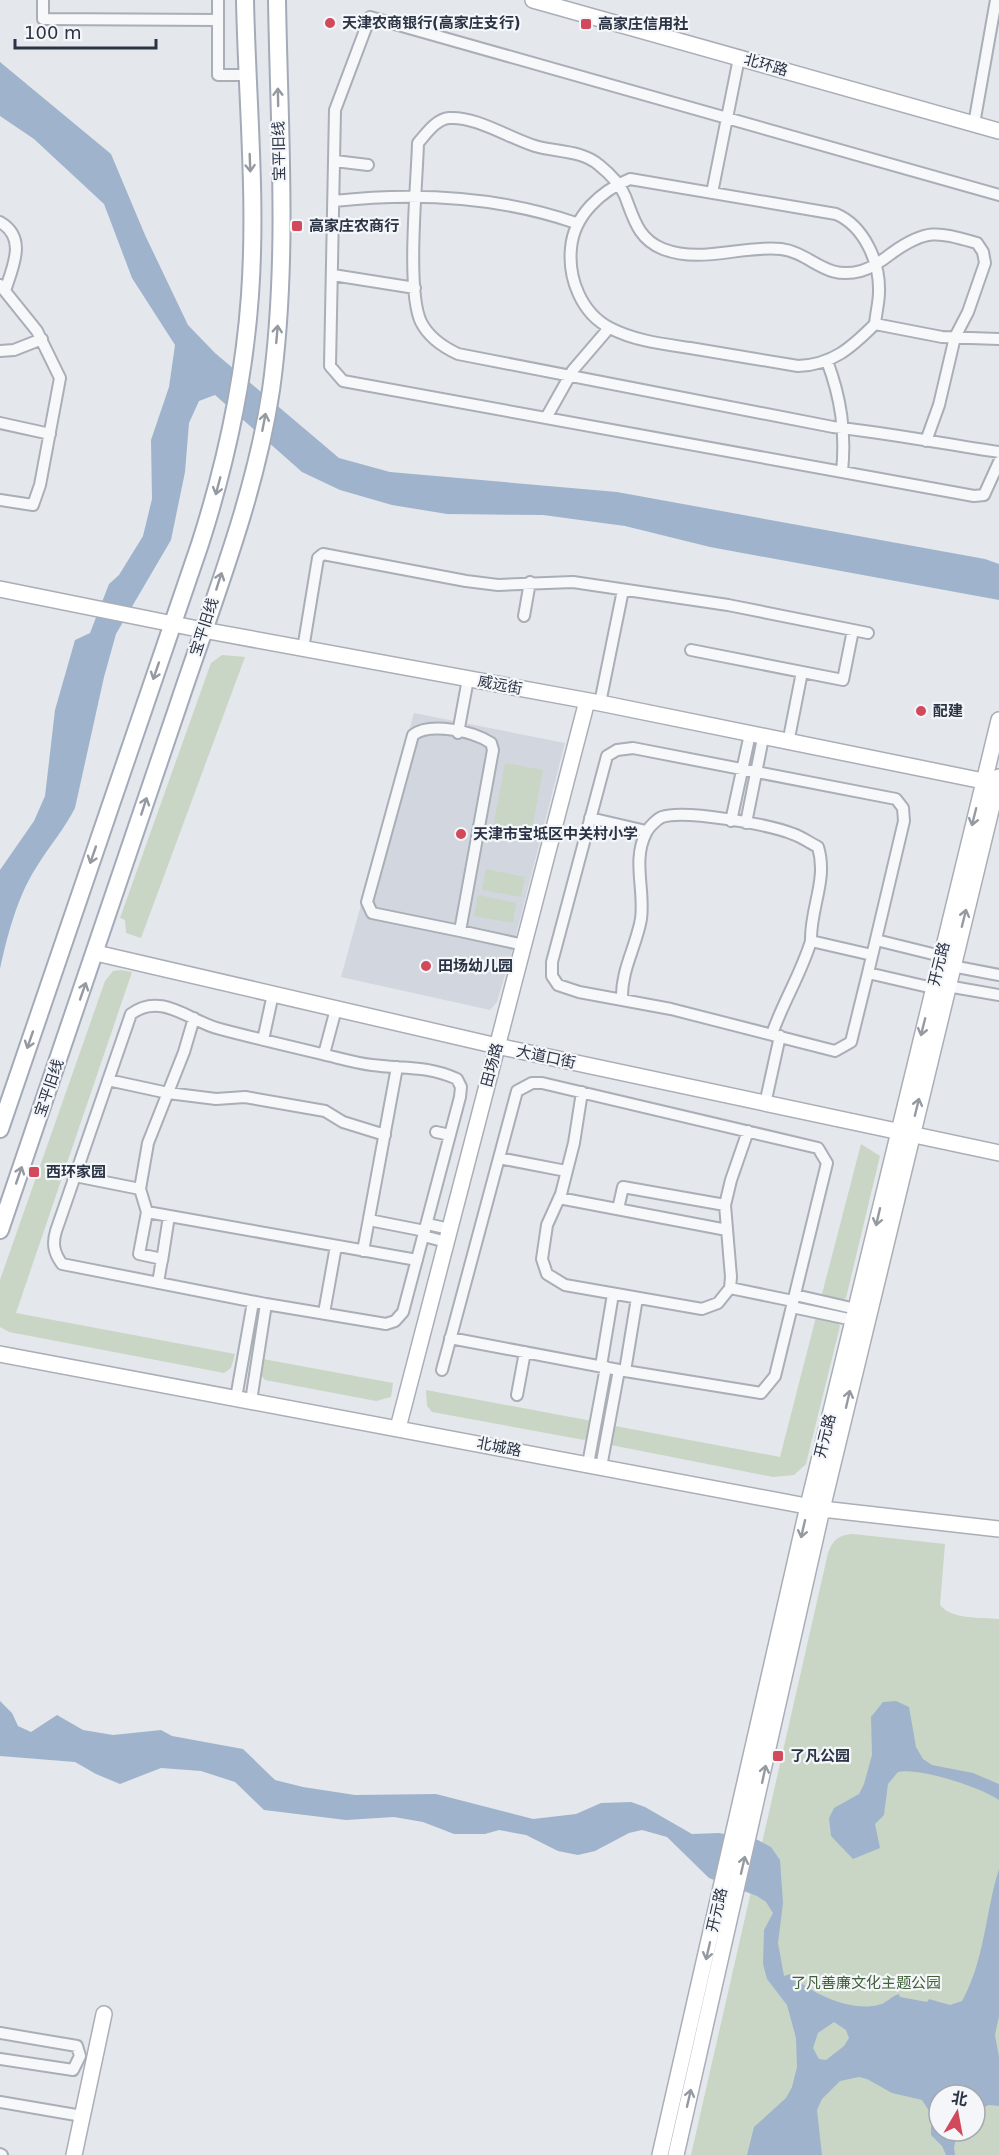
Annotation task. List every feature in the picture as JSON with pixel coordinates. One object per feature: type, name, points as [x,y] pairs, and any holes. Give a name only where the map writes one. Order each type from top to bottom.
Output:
[{"type":"main road","name":"宝平旧线","points":[[0,1129],[215,499],[232,429],[243,371],[252,257],[245,0]]},
{"type":"main road","name":"宝平旧线","points":[[0,1230],[96,953],[203,630],[258,452],[270,392],[281,251],[277,0]]},
{"type":"street","points":[[43,0],[43,19],[218,20]]},
{"type":"street","points":[[218,0],[218,75],[246,75]]},
{"type":"street","name":"北环路","points":[[533,0],[738,58],[974,119],[999,122]]},
{"type":"street","name":"北环路","points":[[569,0],[974,119],[999,131]]},
{"type":"street","points":[[974,119],[996,0]]},
{"type":"street","points":[[999,195],[370,17],[335,110],[330,366],[343,381],[974,496],[984,495],[999,462]]},
{"type":"street","points":[[712,193],[738,58]]},
{"type":"street","points":[[926,441],[939,405],[955,337],[968,312],[985,263],[983,252],[977,243],[938,234],[918,236],[875,265],[862,271],[831,272],[791,251],[780,249],[748,249],[700,255],[663,249],[645,238],[635,224],[624,194],[596,162],[568,152],[535,146],[464,119],[446,118],[432,127],[418,143],[415,288],[421,321],[432,337],[446,349],[458,354],[843,428],[926,441],[999,452]]},
{"type":"street","points":[[334,161],[368,165]]},
{"type":"street","points":[[630,179],[712,193],[836,214],[847,218],[872,252],[879,294],[875,324],[852,346],[827,361],[817,365],[798,366],[640,340],[609,328],[595,317],[573,285],[570,259],[576,223],[589,207],[617,184],[630,179]]},
{"type":"street","points":[[334,201],[388,195],[417,196],[505,204],[576,223]]},
{"type":"street","points":[[0,222],[7,226],[16,240],[17,258],[2,288],[42,339],[60,378],[33,506],[0,500]]},
{"type":"street","points":[[333,274],[415,288]]},
{"type":"street","points":[[875,324],[942,337],[999,339]]},
{"type":"street","points":[[546,418],[570,376],[609,328]]},
{"type":"street","points":[[0,351],[14,350],[42,339]]},
{"type":"street","points":[[827,361],[842,408],[842,472]]},
{"type":"street","points":[[0,423],[50,434]]},
{"type":"street","points":[[303,649],[318,558],[323,554],[498,585],[573,582],[728,605],[868,633]]},
{"type":"street","points":[[524,616],[530,582]]},
{"type":"street","name":"威远街","points":[[0,589],[203,630],[593,702],[788,743],[995,781]]},
{"type":"street","points":[[593,702],[622,590]]},
{"type":"street","points":[[691,650],[843,680],[853,630]]},
{"type":"street","points":[[788,743],[802,672]]},
{"type":"street","points":[[458,732],[468,679]]},
{"type":"street","name":"田场路","points":[[398,1428],[524,945],[593,702]]},
{"type":"street","name":"开元路","points":[[676,2155],[728,1896],[736,1827],[946,961],[995,781],[999,720]]},
{"type":"street","points":[[460,931],[493,750],[491,743],[483,737],[431,727],[421,729],[413,735],[367,902],[372,913],[524,945]]},
{"type":"street","points":[[731,821],[741,769],[756,736]]},
{"type":"street","points":[[746,823],[755,772],[756,736]]},
{"type":"street","points":[[633,748],[741,769],[896,799],[903,808],[904,821],[851,1042],[836,1051],[622,999],[579,992],[558,985],[552,976],[552,962],[607,756],[617,750],[633,748]]},
{"type":"street","points":[[622,999],[622,976],[641,918],[639,860],[646,831],[661,818],[678,815],[746,823],[793,834],[818,847],[822,859],[822,881],[811,923],[812,941],[801,973],[782,1005],[765,1104]]},
{"type":"street","points":[[590,818],[646,831]]},
{"type":"street","points":[[876,940],[999,975]]},
{"type":"street","points":[[812,941],[872,955]]},
{"type":"street","name":"大道口街","points":[[96,953],[497,1046],[904,1135],[999,1153]]},
{"type":"street","points":[[868,973],[940,987],[999,995]]},
{"type":"street","points":[[263,1040],[273,994]]},
{"type":"street","points":[[162,1005],[194,1018],[208,1027],[263,1040],[370,1065],[414,1066],[457,1079],[461,1087],[404,1312],[395,1321],[386,1324],[253,1302],[62,1264],[56,1255],[53,1242],[131,1014],[138,1008],[162,1005]]},
{"type":"street","points":[[324,1054],[336,1009]]},
{"type":"street","points":[[162,1261],[139,1254],[147,1212],[140,1189],[148,1143],[168,1094],[194,1018]]},
{"type":"street","points":[[363,1251],[397,1067]]},
{"type":"street","points":[[108,1080],[168,1094],[216,1099],[245,1097],[325,1111],[343,1122],[385,1135]]},
{"type":"street","points":[[442,1370],[450,1338],[517,1091],[523,1086],[542,1083],[818,1148],[827,1163],[775,1376],[761,1393],[450,1338]]},
{"type":"street","points":[[582,1092],[567,1171],[547,1226],[542,1259],[547,1274],[565,1285],[702,1309],[718,1303],[730,1288],[731,1277],[725,1205],[730,1180],[748,1131]]},
{"type":"street","points":[[436,1132],[450,1135]]},
{"type":"street","name":"开元路","points":[[660,2155],[728,1896],[751,1831],[855,1315],[904,1135]]},
{"type":"street","points":[[499,1158],[567,1171]]},
{"type":"street","points":[[75,1176],[140,1189]]},
{"type":"street","points":[[618,1209],[623,1187],[725,1205]]},
{"type":"street","points":[[559,1198],[727,1230]]},
{"type":"street","points":[[147,1212],[417,1260]]},
{"type":"street","points":[[159,1283],[169,1216]]},
{"type":"street","points":[[369,1220],[448,1236]]},
{"type":"street","points":[[324,1313],[336,1246]]},
{"type":"street","points":[[730,1288],[855,1315]]},
{"type":"street","points":[[595,1466],[604,1367],[614,1294]]},
{"type":"street","points":[[595,1466],[622,1370],[637,1298]]},
{"type":"street","points":[[243,1399],[253,1302]]},
{"type":"street","points":[[243,1399],[266,1304]]},
{"type":"street","points":[[517,1395],[525,1352]]},
{"type":"street","name":"北城路","points":[[0,1354],[815,1507],[999,1529]]},
{"type":"street","points":[[74,2155],[104,2014]]},
{"type":"street","points":[[0,2033],[77,2046],[80,2056],[73,2070],[0,2059]]},
{"type":"street","points":[[0,2102],[82,2116]]},
{"type":"shaded area","name":"天津市宝坻区中关村小学","points":[[414,713],[565,743],[511,955],[497,1002],[490,1010],[341,977]]},
{"type":"green space","points":[[222,655],[245,657],[141,938],[126,933],[125,920],[120,918],[211,663]]},
{"type":"green space","points":[[505,763],[543,770],[531,835],[493,828]]},
{"type":"green space","points":[[486,869],[525,877],[521,897],[482,890]]},
{"type":"green space","points":[[478,895],[516,903],[513,923],[474,916]]},
{"type":"green space","points":[[113,971],[132,972],[16,1313],[235,1354],[231,1368],[224,1373],[9,1332],[0,1327],[0,1280],[105,981]]},
{"type":"green space","points":[[861,1144],[880,1156],[846,1298],[838,1301],[821,1298]]},
{"type":"green space","points":[[816,1317],[837,1322],[840,1326],[806,1464],[794,1475],[773,1477],[611,1445],[615,1426],[780,1457]]},
{"type":"green space","points":[[263,1359],[393,1383],[391,1397],[376,1401],[265,1380],[261,1375]]},
{"type":"green space","points":[[426,1390],[592,1421],[588,1437],[584,1440],[432,1412],[427,1406]]},
{"type":"green space","name":"了凡善廉文化主题公园","points":[[853,1534],[945,1544],[940,1605],[945,1610],[959,1615],[999,1619],[999,2155],[691,2155],[828,1553],[837,1539]]},
{"type":"water","points":[[0,62],[111,154],[145,235],[188,325],[215,353],[339,458],[390,472],[617,492],[985,559],[999,564],[999,600],[710,547],[625,526],[543,515],[447,514],[392,505],[340,490],[302,472],[215,395],[199,401],[189,423],[185,472],[171,540],[116,634],[104,677],[75,808],[25,888],[10,928],[0,969],[0,870],[34,821],[45,796],[55,710],[75,640],[90,633],[109,584],[119,575],[143,536],[152,499],[151,440],[169,387],[175,345],[132,278],[104,204],[34,139],[0,116]]},
{"type":"water","points":[[0,1701],[12,1713],[18,1726],[31,1732],[57,1715],[83,1730],[113,1735],[161,1730],[172,1736],[243,1749],[275,1780],[303,1787],[355,1795],[436,1794],[533,1819],[576,1814],[601,1803],[631,1802],[645,1807],[692,1834],[719,1833],[758,1840],[771,1847],[780,1860],[783,1903],[778,1943],[784,1976],[790,1974],[819,1994],[855,2006],[881,2004],[899,1994],[900,1997],[927,2002],[929,1999],[950,2005],[962,2001],[976,1969],[999,1869],[999,2016],[995,2035],[999,2057],[999,2106],[987,2106],[987,2083],[927,2083],[927,2108],[922,2100],[892,2093],[859,2077],[840,2081],[822,2099],[817,2110],[822,2155],[747,2155],[754,2127],[786,2098],[792,2087],[797,2067],[796,2038],[787,2005],[767,1979],[763,1964],[764,1930],[773,1913],[766,1902],[757,1896],[709,1878],[667,1837],[642,1830],[629,1833],[595,1851],[578,1855],[558,1851],[526,1835],[499,1830],[485,1834],[454,1834],[423,1822],[394,1817],[346,1820],[264,1810],[235,1782],[201,1771],[161,1768],[120,1784],[75,1762],[0,1756]],"holes":[[[834,2022],[846,2030],[849,2038],[844,2046],[826,2060],[819,2059],[813,2048],[818,2033]]]},
{"type":"water","points":[[896,1701],[909,1707],[916,1747],[923,1759],[932,1765],[973,1773],[999,1784],[999,1800],[978,1789],[949,1779],[920,1772],[898,1772],[888,1784],[884,1815],[875,1824],[880,1848],[853,1859],[831,1836],[829,1818],[834,1808],[859,1794],[872,1755],[871,1717],[883,1702]]},
{"type":"water","points":[[939,2143],[955,2143],[955,2155],[946,2155]]},
{"type":"place","name":"天津农商银行(高家庄支行)","points":[[330,23]]},
{"type":"place","name":"高家庄信用社","points":[[586,24]]},
{"type":"place","name":"高家庄农商行","points":[[297,226]]},
{"type":"place","name":"配建","points":[[921,711]]},
{"type":"place","name":"天津市宝坻区中关村小学","points":[[461,834]]},
{"type":"place","name":"田场幼儿园","points":[[426,966]]},
{"type":"place","name":"西环家园","points":[[34,1172]]},
{"type":"place","name":"了凡公园","points":[[778,1756]]}]
